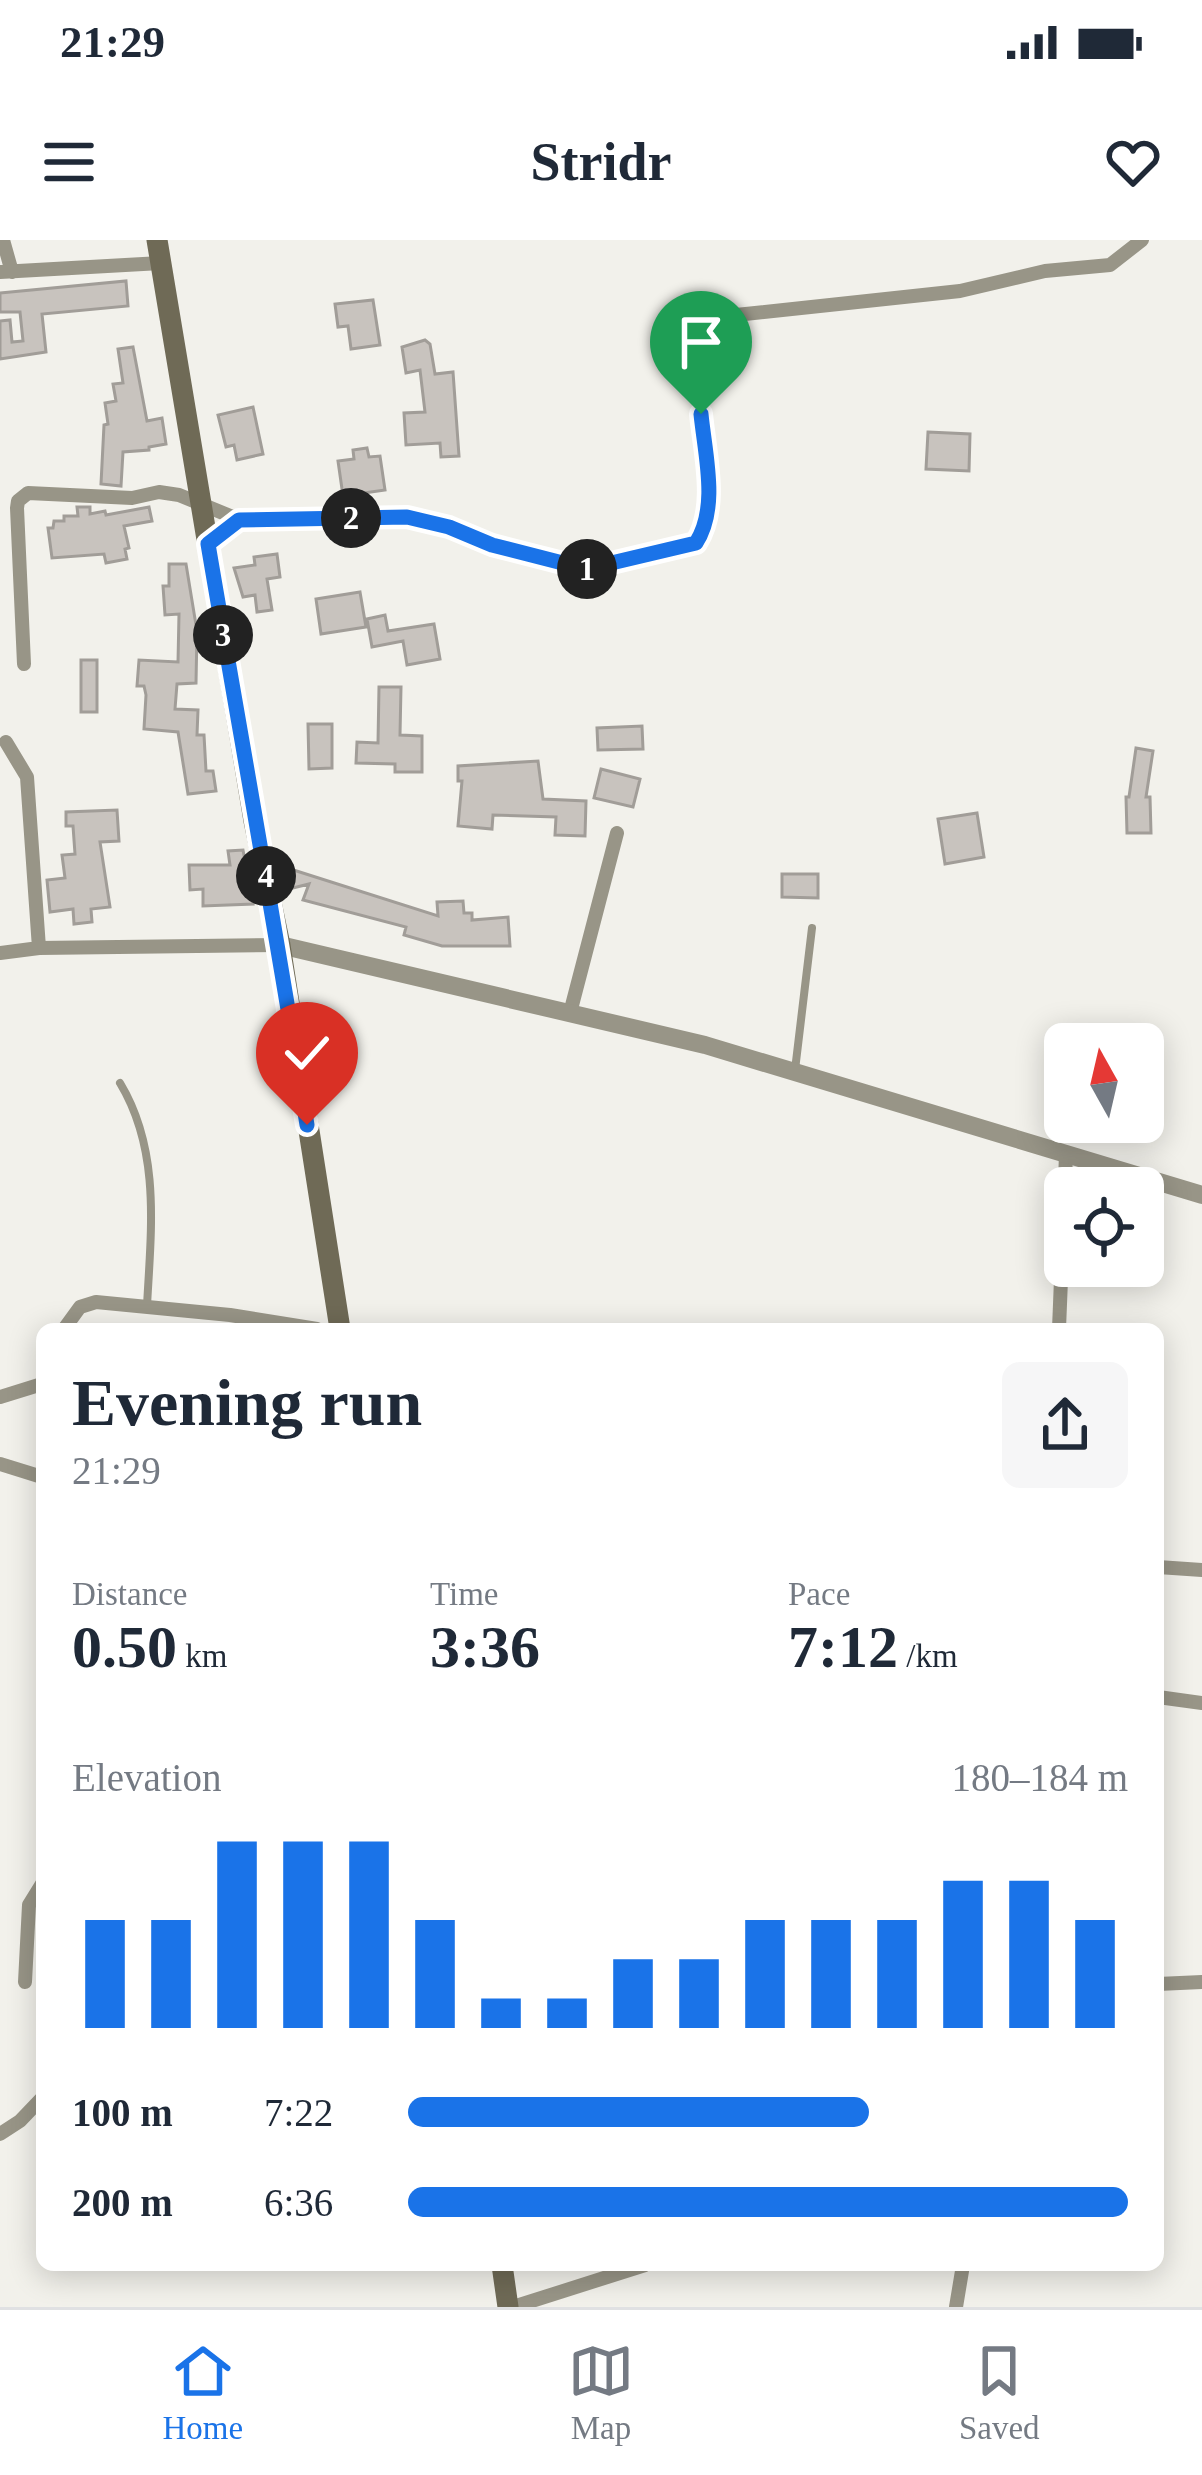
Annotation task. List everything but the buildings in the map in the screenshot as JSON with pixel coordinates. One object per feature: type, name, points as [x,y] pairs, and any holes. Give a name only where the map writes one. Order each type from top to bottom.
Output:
[{"type":"main road","points":[[159,251],[254,821],[280,945],[339,1323]]},
{"type":"main road","points":[[503,2271],[510,2307]]},
{"type":"street","points":[[3,240],[6,272],[159,251]]},
{"type":"street","points":[[24,664],[17,508],[28,493],[132,498],[159,492],[239,520],[407,517],[586,569],[696,543],[703,532],[709,503],[701,414],[703,345],[708,325],[717,317],[960,291],[1045,271],[1110,265],[1142,240]]},
{"type":"street","points":[[208,544],[239,520]]},
{"type":"street","points":[[6,742],[27,777],[39,948]]},
{"type":"street","points":[[570,1013],[617,833]]},
{"type":"street","points":[[0,953],[39,948],[280,945],[705,1046],[1202,1195]]},
{"type":"street","points":[[1059,1323],[1066,1155]]},
{"type":"street","points":[[67,1323],[87,1304],[147,1306],[272,1323]]},
{"type":"street","points":[[0,1396],[36,1386]]},
{"type":"street","points":[[0,1464],[36,1475]]},
{"type":"street","points":[[1164,1567],[1202,1570]]},
{"type":"street","points":[[1164,1698],[1202,1703]]},
{"type":"street","points":[[25,1982],[28,1905],[36,1894]]},
{"type":"street","points":[[1164,1984],[1202,1982]]},
{"type":"street","points":[[0,2134],[36,2104]]},
{"type":"street","points":[[510,2307],[626,2271]]},
{"type":"street","points":[[956,2307],[963,2271]]},
{"type":"lane","points":[[795,1073],[812,928]]},
{"type":"lane","points":[[120,1083],[138,1113],[147,1148],[152,1216],[147,1306]]},
{"type":"route","points":[[307,1125],[280,945],[254,821],[208,544],[239,520],[407,517],[449,527],[492,545],[586,569],[602,568],[696,543],[709,503],[701,414]]}]
